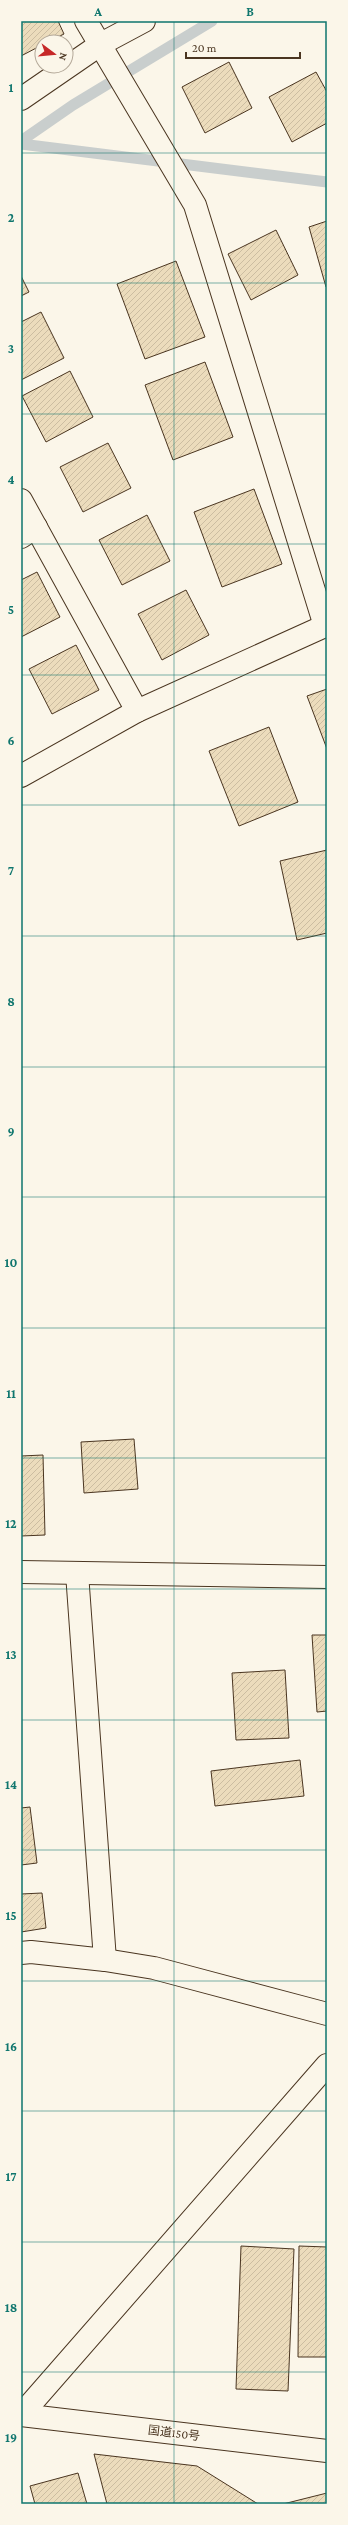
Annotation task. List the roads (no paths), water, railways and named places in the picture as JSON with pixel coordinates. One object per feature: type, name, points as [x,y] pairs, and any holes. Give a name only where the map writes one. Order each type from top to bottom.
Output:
[{"type":"main road","points":[[21,776],[137,711],[326,625],[195,205],[104,49],[86,21]]},
{"type":"main road","points":[[21,99],[104,49],[144,21]]},
{"type":"main road","points":[[21,500],[29,532],[137,711]]},
{"type":"main road","points":[[21,1572],[327,1577]]},
{"type":"main road","points":[[77,1573],[105,1960]]},
{"type":"main road","points":[[21,1953],[31,1952],[105,1960],[154,1968],[327,2014]]},
{"type":"main road","points":[[21,2415],[327,2065]]},
{"type":"main road","name":"国道150号","points":[[21,2415],[327,2451]]},
{"type":"waterway","points":[[21,141],[73,105],[212,21]]},
{"type":"waterway","points":[[21,144],[327,182]]}]
